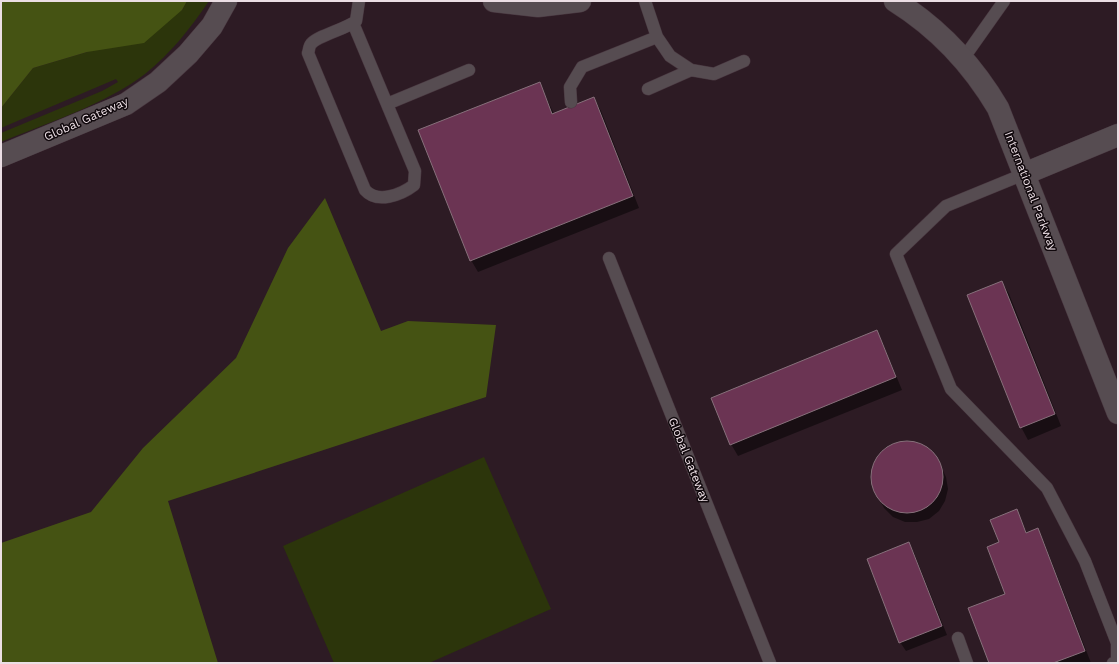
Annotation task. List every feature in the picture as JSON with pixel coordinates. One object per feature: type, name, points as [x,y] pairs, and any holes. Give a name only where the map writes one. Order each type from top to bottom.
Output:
[{"type":"street","name":"Global Gateway","points":[[1,156],[126,104],[158,82],[188,54],[212,26],[226,1]]},
{"type":"street","points":[[494,1],[538,6],[580,1]]},
{"type":"street","name":"International Parkway","points":[[895,1],[932,28],[963,58],[985,86],[998,108],[1118,413]]},
{"type":"street","points":[[1024,174],[1118,135]]},
{"type":"lane","points":[[353,23],[415,170],[414,185],[408,189],[381,198],[370,196],[364,190],[308,53],[311,44],[317,40],[356,21],[359,1]]},
{"type":"lane","points":[[645,1],[657,37],[670,56],[691,70],[714,74],[744,61]]},
{"type":"lane","points":[[963,58],[1004,1]]},
{"type":"lane","points":[[571,102],[570,87],[582,67],[657,37]]},
{"type":"lane","points":[[387,104],[468,70]]},
{"type":"lane","points":[[648,89],[691,70]]},
{"type":"lane","points":[[1024,174],[946,206],[896,254],[950,389],[1047,488],[1088,568],[1117,643],[1116,662]]},
{"type":"lane","name":"Global Gateway","points":[[609,258],[770,663]]},
{"type":"lane","points":[[958,638],[964,662]]},
{"type":"green space","points":[[1,1],[187,1],[182,10],[144,43],[87,52],[33,68],[1,108]]},
{"type":"green space","points":[[187,1],[209,1],[180,40],[145,74],[130,85],[95,104],[1,142],[1,133],[102,91],[118,82],[116,79],[1,128],[1,108],[33,68],[87,52],[182,10]]},
{"type":"green space","points":[[325,198],[381,331],[408,321],[496,325],[486,397],[168,501],[218,663],[1,663],[1,543],[91,512],[143,448],[236,358],[288,248]]},
{"type":"green space","points":[[484,457],[551,609],[429,663],[334,663],[283,546]]},
{"type":"building","points":[[540,82],[552,114],[594,97],[633,196],[470,261],[418,130]]},
{"type":"building","points":[[1002,281],[1055,414],[1020,428],[967,295]]},
{"type":"building","points":[[877,330],[896,377],[730,445],[711,398]]},
{"type":"building","points":[[900,441],[914,441],[921,443],[933,451],[941,463],[943,477],[941,491],[933,503],[921,511],[914,513],[900,513],[893,511],[881,503],[873,491],[871,484],[871,470],[873,463],[881,451],[893,443]]},
{"type":"building","points":[[1017,509],[1026,533],[1038,528],[1085,651],[1053,663],[989,663],[968,608],[1005,594],[987,547],[999,542],[990,520]]},
{"type":"building","points":[[909,542],[942,626],[899,643],[867,559]]}]
